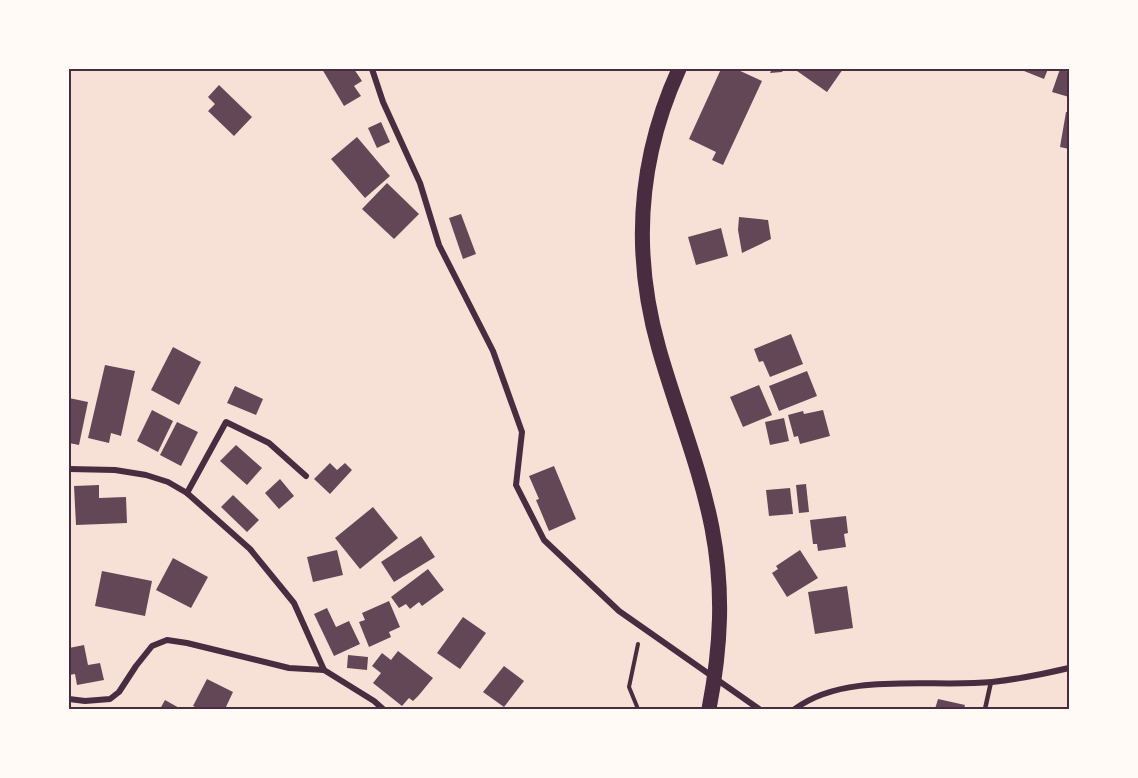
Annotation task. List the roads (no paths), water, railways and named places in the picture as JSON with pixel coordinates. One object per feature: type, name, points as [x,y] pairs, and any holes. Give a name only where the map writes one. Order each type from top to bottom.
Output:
[{"type":"main road","points":[[679,69],[653,137],[644,186],[642,254],[647,299],[658,348],[704,492],[718,567],[721,624],[716,673],[708,709]]},
{"type":"street","points":[[372,69],[382,102],[420,183],[439,245],[493,351],[522,432],[516,484],[544,540],[619,611],[758,708]]},
{"type":"street","points":[[187,494],[226,422],[269,443],[306,477]]},
{"type":"street","points":[[69,469],[114,470],[146,475],[168,482],[187,494],[250,549],[294,603],[324,670]]},
{"type":"street","points":[[69,699],[85,701],[110,699],[119,692],[152,646],[167,640],[289,668],[324,670],[375,701],[383,709]]},
{"type":"street","points":[[795,709],[809,698],[841,689],[891,684],[991,682],[1069,668]]},
{"type":"lane","points":[[985,709],[991,682]]}]
